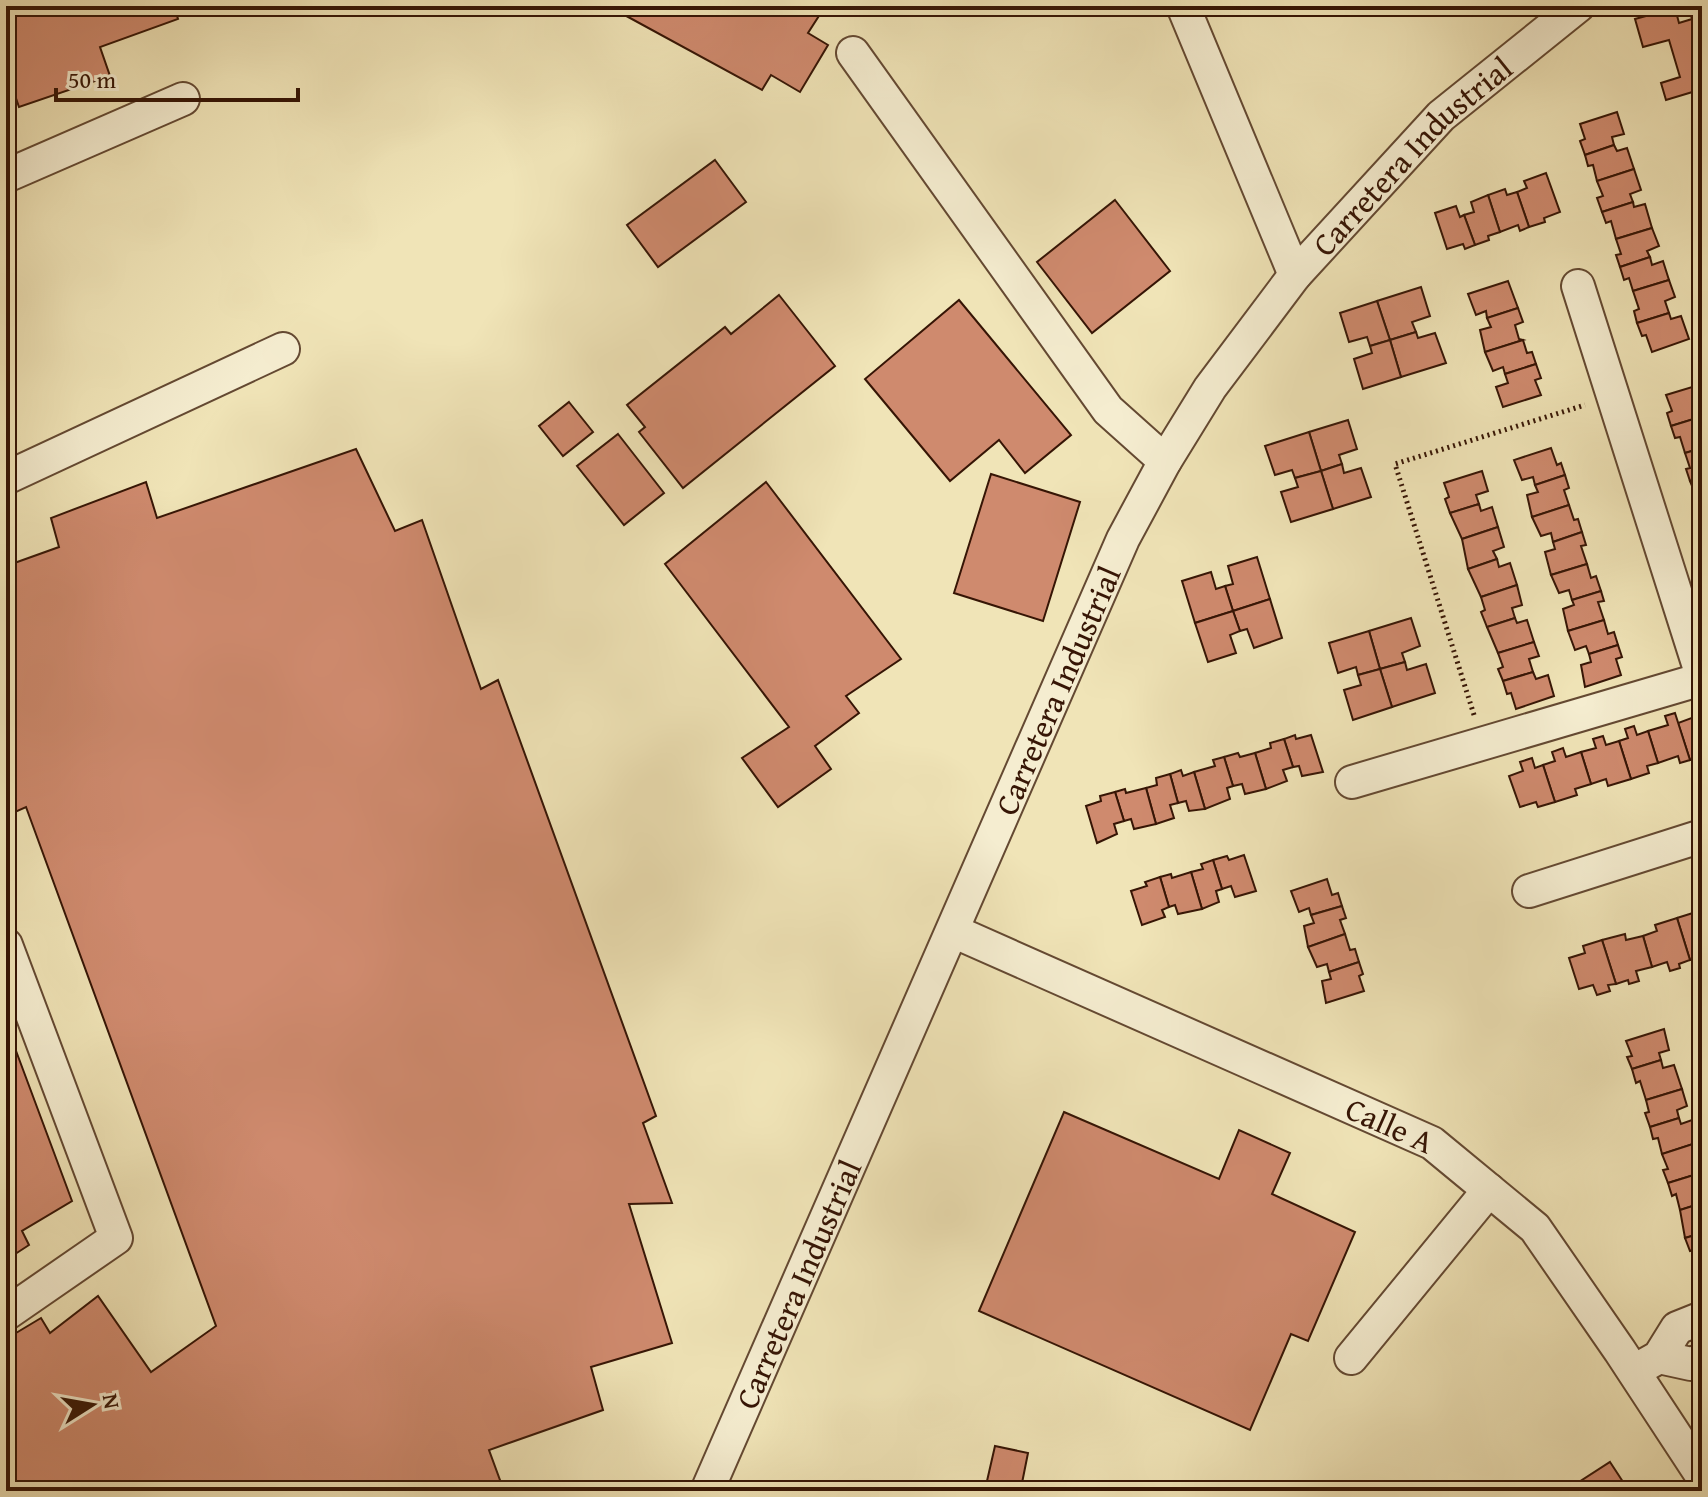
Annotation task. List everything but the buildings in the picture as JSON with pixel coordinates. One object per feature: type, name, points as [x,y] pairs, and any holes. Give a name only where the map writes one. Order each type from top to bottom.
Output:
[{"type":"street","points":[[1183,6],[1295,275]]},
{"type":"street","name":"Carretera Industrial","points":[[707,1491],[1123,539],[1165,461],[1210,388],[1295,275],[1441,116],[1578,6]]},
{"type":"street","points":[[853,53],[1108,410],[1165,461]]},
{"type":"street","points":[[6,176],[183,99]]},
{"type":"street","points":[[1352,782],[1702,677],[1578,286]]},
{"type":"street","points":[[6,478],[283,349]]},
{"type":"street","points":[[1529,891],[1702,836]]},
{"type":"street","name":"Calle A","points":[[953,931],[1432,1143],[1535,1228],[1646,1364],[1702,1476]]},
{"type":"street","points":[[6,945],[116,1238],[6,1314]]},
{"type":"street","points":[[1351,1358],[1489,1190]]},
{"type":"street","points":[[1646,1364],[1677,1328],[1702,1318]]},
{"type":"street","points":[[1646,1364],[1691,1364],[1702,1360]]},
{"type":"path","points":[[1483,743],[1395,464],[1613,396]]}]
